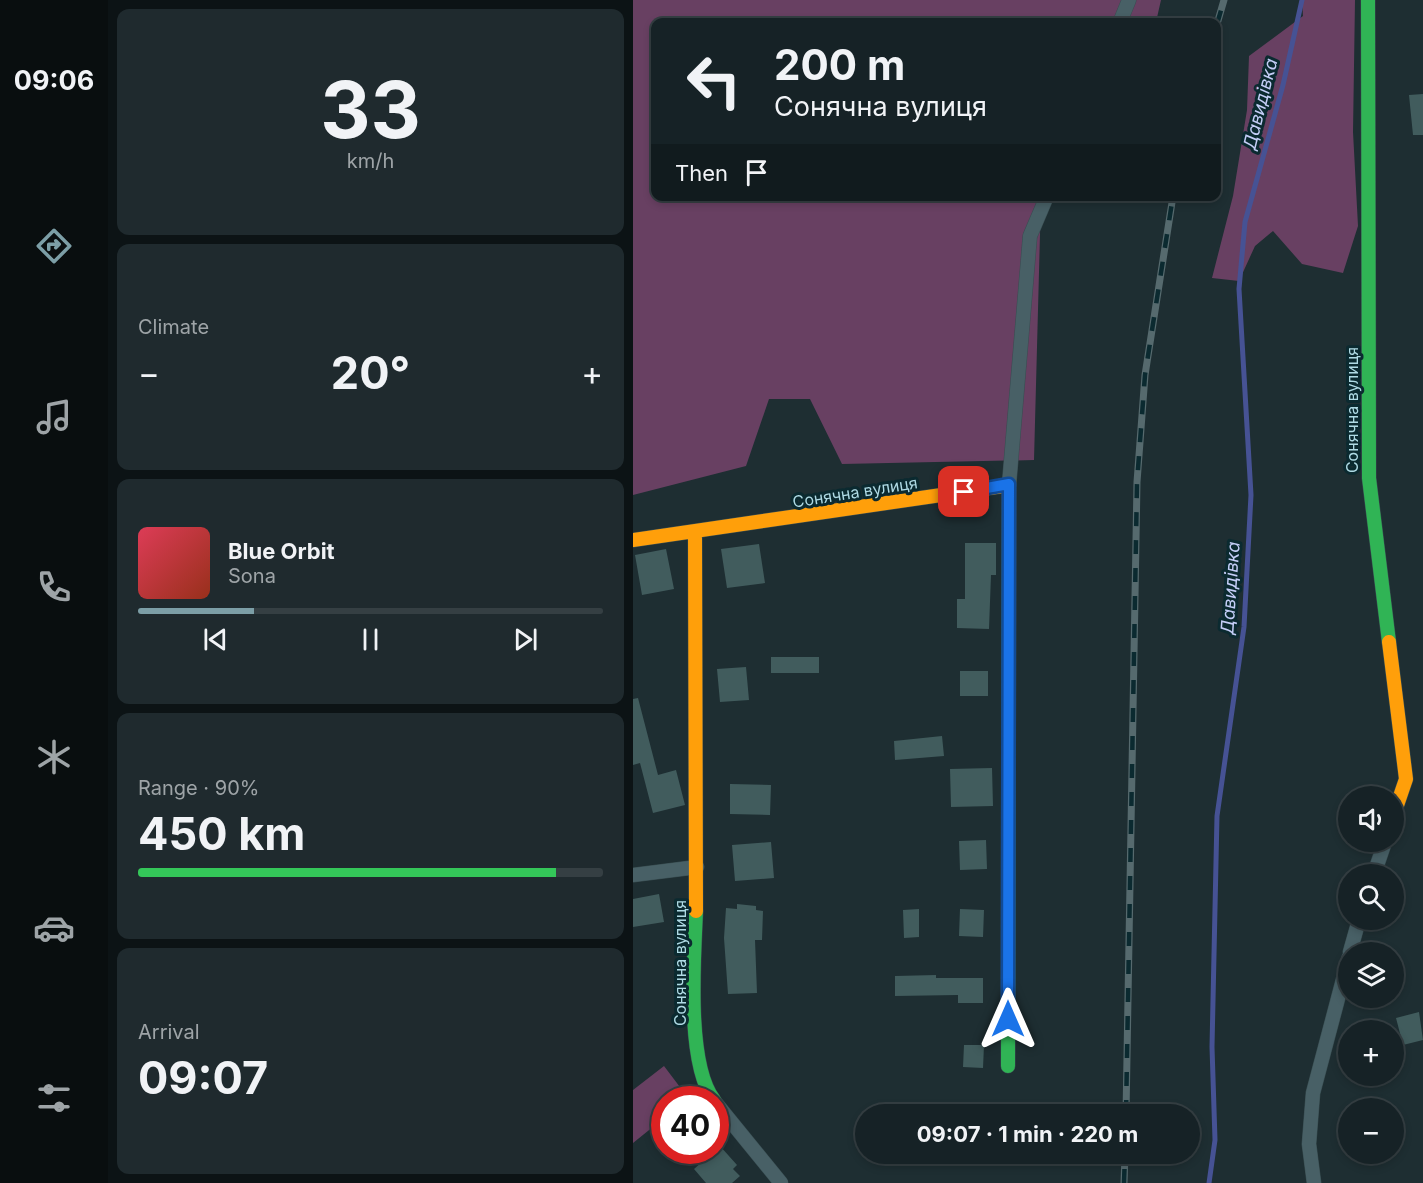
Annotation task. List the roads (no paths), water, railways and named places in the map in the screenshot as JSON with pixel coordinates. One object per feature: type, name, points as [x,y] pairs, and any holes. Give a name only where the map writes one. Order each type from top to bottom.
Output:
[{"type":"street","points":[[1122,18],[1129,0]]},
{"type":"street","name":"Сонячна вулиця","points":[[1368,0],[1369,478],[1406,779],[1404,786]]},
{"type":"street","points":[[1008,1066],[1009,484],[1030,236],[1045,201]]},
{"type":"street","name":"Сонячна вулиця","points":[[704,1086],[693,1010],[697,867],[695,533],[1009,484]]},
{"type":"street","points":[[633,540],[695,533]]},
{"type":"street","points":[[633,875],[697,867]]},
{"type":"street","points":[[1314,1183],[1309,1144],[1313,1093],[1338,997]]},
{"type":"street","name":"Сонячна вулиця","points":[[729,1118],[781,1183]]},
{"type":"waterway","name":"Давидівка","points":[[1209,1183],[1215,1140],[1212,1047],[1217,816],[1244,627],[1251,495],[1239,289],[1245,222],[1283,85],[1302,0]]},
{"type":"railway","points":[[1219,18],[1224,0]]},
{"type":"railway","points":[[1126,1104],[1137,482],[1145,375],[1172,201]]},
{"type":"railway","points":[[1124,1183],[1125,1164]]}]
